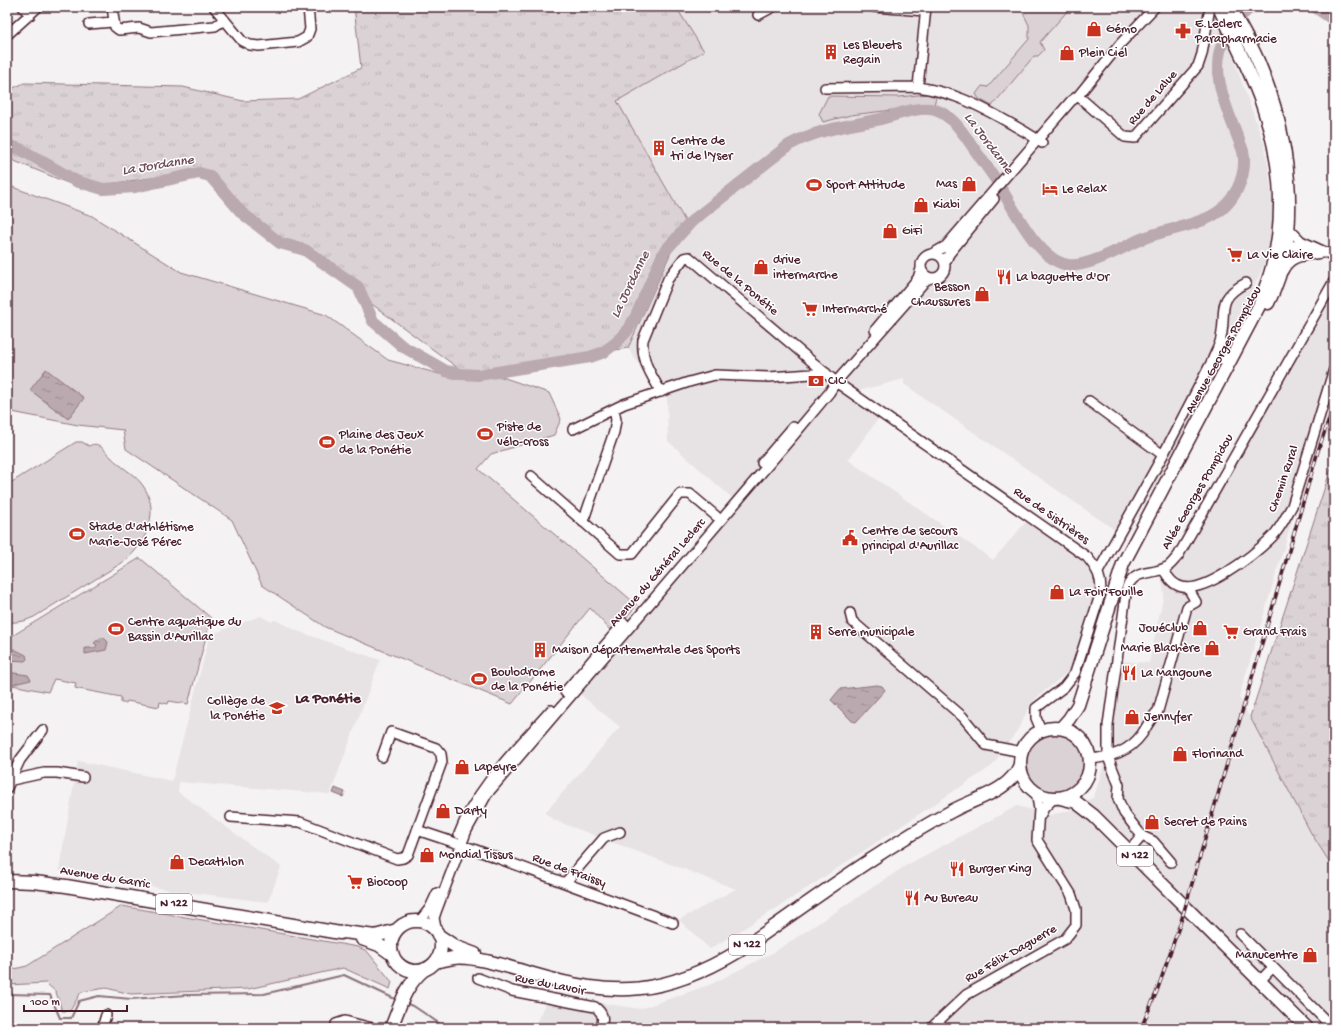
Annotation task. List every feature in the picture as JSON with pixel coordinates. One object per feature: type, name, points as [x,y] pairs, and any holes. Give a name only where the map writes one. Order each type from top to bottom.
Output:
[{"type":"main road","name":"Avenue Georges Pompidou","points":[[1078,705],[1123,564],[1260,304],[1274,263],[1278,228],[1279,178],[1273,140],[1263,106],[1219,7]]},
{"type":"main road","name":"Avenue Georges Pompidou","points":[[1194,430],[1269,301],[1278,279],[1288,228],[1288,188],[1282,138],[1272,97],[1248,40],[1230,7]]},
{"type":"main road","points":[[1274,263],[1283,249],[1282,182],[1279,178]]},
{"type":"main road","points":[[1061,728],[1078,705]]},
{"type":"main road","points":[[1078,705],[1080,738]]},
{"type":"main road","points":[[1061,728],[1071,731],[1080,738],[1087,748],[1090,759],[1087,777],[1082,785],[1072,794],[1057,798],[1033,790],[1023,777],[1020,765],[1022,752],[1029,739],[1041,730],[1061,728]]},
{"type":"main road","name":"N 122","points":[[1003,787],[1013,778],[1020,765]]},
{"type":"main road","name":"N 122","points":[[430,966],[453,958],[462,958],[504,965],[576,985],[612,989],[652,987],[699,973],[739,951],[915,831],[954,810],[1003,787],[1014,785],[1033,790]]},
{"type":"main road","points":[[1082,785],[1084,799],[1094,816]]},
{"type":"main road","name":"N 122","points":[[1057,798],[1076,802],[1094,816],[1307,1028]]},
{"type":"main road","name":"Avenue du Garric","points":[[7,881],[34,882],[66,886],[340,933],[375,936],[397,930]]},
{"type":"main road","points":[[391,1028],[404,993],[412,981],[430,966],[441,949],[437,934],[431,926],[419,922],[405,924],[397,930],[392,939],[393,955],[401,966],[404,993]]},
{"type":"main road","name":"Avenue du Garric","points":[[340,933],[344,936],[379,945],[393,955]]},
{"type":"main road","name":"N 122","points":[[437,934],[463,950],[498,961],[504,965]]},
{"type":"main road","points":[[401,966],[413,971],[430,966]]},
{"type":"street","points":[[23,7],[30,15]]},
{"type":"street","points":[[7,35],[38,7]]},
{"type":"street","points":[[112,7],[113,22],[115,27],[119,30],[139,28],[151,32],[215,26],[224,20]]},
{"type":"street","points":[[214,7],[242,41],[250,45],[259,46],[298,42],[307,37],[310,29],[308,7]]},
{"type":"street","points":[[758,15],[774,7]]},
{"type":"street","points":[[874,7],[925,9],[918,87]]},
{"type":"street","name":"Avenue du Général Leclerc","points":[[419,922],[430,908],[459,844],[488,794],[798,430],[867,346],[873,342],[926,280],[941,275],[945,269],[945,264],[949,254],[989,201],[1041,141],[1071,100],[1078,96],[1121,43],[1155,7]]},
{"type":"street","name":"Rue de Lalue","points":[[1078,96],[1124,137],[1130,139],[1135,138],[1198,66],[1202,54],[1210,7]]},
{"type":"street","points":[[89,24],[113,22]]},
{"type":"street","points":[[825,88],[918,87],[941,91],[961,97],[982,107],[1041,141]]},
{"type":"street","name":"Avenue du Général Leclerc","points":[[867,346],[870,336],[918,278],[924,258],[946,246],[989,201]]},
{"type":"street","points":[[1288,228],[1301,241],[1330,254]]},
{"type":"street","points":[[1283,249],[1316,248]]},
{"type":"street","points":[[1283,249],[1300,257]]},
{"type":"street","points":[[934,253],[941,257],[945,264]]},
{"type":"street","points":[[1269,301],[1276,291],[1286,264],[1291,259],[1330,254]]},
{"type":"street","name":"Rue de la Ponétie","points":[[661,392],[645,363],[642,350],[643,340],[668,278],[684,258],[694,260],[836,382]]},
{"type":"street","points":[[921,268],[925,275],[931,278]]},
{"type":"street","name":"Allée Georges Pompidou","points":[[1108,757],[1108,725],[1127,587],[1131,579],[1136,576],[1163,569],[1178,556],[1334,281]]},
{"type":"street","name":"Avenue Georges Pompidou","points":[[1098,572],[1163,455],[1212,360],[1221,339],[1222,309],[1227,297],[1237,288],[1246,283]]},
{"type":"street","name":"Avenue Georges Pompidou","points":[[1212,360],[1233,357]]},
{"type":"street","name":"Chemin Rural","points":[[1188,588],[1206,583],[1234,568],[1272,536],[1284,521],[1292,506],[1299,485],[1315,427],[1334,369]]},
{"type":"street","points":[[573,429],[614,409],[689,382],[715,375],[769,377],[826,373]]},
{"type":"street","name":"Avenue du Général Leclerc","points":[[437,934],[434,918],[468,814],[491,780],[824,390],[836,382]]},
{"type":"street","name":"Rue de Sistrières","points":[[836,382],[1087,557],[1098,572]]},
{"type":"street","points":[[1089,401],[1163,455]]},
{"type":"street","points":[[583,522],[614,432],[614,409]]},
{"type":"street","points":[[531,476],[620,554],[632,554],[680,494],[690,494],[716,516]]},
{"type":"street","points":[[1090,759],[1108,757],[1125,750],[1133,743],[1160,706],[1187,607],[1196,602],[1188,588],[1178,586],[1170,580],[1163,569]]},
{"type":"street","points":[[1041,730],[1035,711],[1038,705],[1064,687],[1075,673],[1100,595],[1101,587],[1098,572]]},
{"type":"street","points":[[850,613],[852,621],[963,717],[986,744],[1022,752]]},
{"type":"street","points":[[9,784],[20,760],[43,730]]},
{"type":"street","points":[[231,817],[300,822],[397,859],[403,858],[408,855],[442,762],[441,754],[436,748],[391,732],[382,757]]},
{"type":"street","points":[[1108,757],[1119,785],[1118,799],[1124,813],[1142,836],[1153,841],[1171,862]]},
{"type":"street","points":[[9,784],[44,773],[57,773],[83,777]]},
{"type":"street","name":"Rue Félix Daguerre","points":[[931,1028],[966,995],[1065,939],[1076,925],[1076,910],[1071,894],[1039,844],[1036,836],[1039,809],[1033,790]]},
{"type":"street","points":[[1037,827],[1044,808],[1057,798]]},
{"type":"street","name":"Rue de Fraissy","points":[[417,830],[674,923]]},
{"type":"street","points":[[565,883],[604,838],[620,832]]},
{"type":"street","points":[[1129,851],[1142,836]]},
{"type":"street","points":[[1240,934],[1333,1028]]},
{"type":"street","points":[[1260,982],[1273,967]]},
{"type":"street","name":"Rue du Lavoir","points":[[478,978],[512,992],[595,1007],[601,1012],[603,1020],[601,1028]]},
{"type":"street","points":[[102,1028],[106,1014]]},
{"type":"street","points":[[336,1024],[345,1021],[372,1028]]},
{"type":"shaded area","points":[[676,7],[1209,7],[1231,52],[1265,147],[1276,223],[1264,265],[1236,327],[1190,422],[1125,537],[904,384],[904,379],[857,391],[851,400],[878,419],[848,460],[993,560],[1027,521],[1102,574],[1071,669],[1036,698],[1027,711],[1018,729],[992,766],[783,904],[710,949],[679,920],[736,889],[554,820],[545,813],[620,727],[580,694],[740,505],[668,441],[667,393],[654,388],[628,348],[685,221],[617,101],[704,51]]},
{"type":"shaded area","points":[[1334,269],[1334,381],[1239,697],[1311,833],[1334,869],[1334,1028],[534,1028],[549,995],[640,1009],[712,984],[776,951],[907,865],[1017,806],[1050,815],[1072,810],[1094,797],[1103,768],[1120,661],[1149,663],[1164,594],[1161,575]]},
{"type":"shaded area","points":[[261,616],[271,622],[275,620],[297,631],[380,660],[330,794],[179,782],[178,792],[281,867],[268,902],[171,890],[59,870],[78,761],[172,781],[210,635]]},
{"type":"green space","points":[[354,7],[676,7],[704,51],[617,101],[685,221],[628,348],[466,374],[369,302],[357,283],[308,249],[280,241],[253,220],[227,187],[200,171],[80,188],[7,158],[7,91],[24,83],[183,87],[243,101],[298,99],[361,68]]},
{"type":"green space","points":[[1020,7],[1071,7],[1040,42],[1044,50],[1038,56],[1034,56],[992,106],[979,99],[976,94],[982,86],[988,87],[1029,39],[1029,25]]},
{"type":"green space","points":[[937,93],[934,105],[851,115],[823,122],[819,114],[828,96],[899,97]]},
{"type":"green space","name":"Plaine des Jeux de la Ponétie","points":[[7,185],[92,216],[181,272],[326,315],[388,360],[458,379],[496,375],[549,393],[561,419],[554,435],[491,454],[478,469],[637,605],[613,633],[590,608],[512,704],[325,627],[262,585],[232,520],[126,449],[123,430],[78,425],[7,411]]},
{"type":"green space","name":"Stade d'athlétisme Marie-José Pérec","points":[[76,442],[82,442],[89,446],[96,444],[99,445],[141,483],[147,493],[150,503],[151,514],[149,525],[140,544],[125,561],[34,617],[24,621],[7,623],[7,485]]},
{"type":"green space","points":[[1334,459],[1334,869],[1311,833],[1250,717]]},
{"type":"green space","name":"Centre aquatique du Bassin d'Aurillac","points":[[140,558],[211,618],[188,704],[169,701],[168,704],[160,702],[159,707],[127,701],[126,703],[121,703],[121,697],[75,688],[76,683],[54,679],[48,692],[7,684],[7,639]]},
{"type":"green space","points":[[1050,733],[1062,733],[1073,738],[1081,746],[1086,757],[1084,775],[1073,788],[1062,793],[1050,793],[1039,788],[1031,780],[1026,769],[1026,757],[1031,746],[1039,738]]},
{"type":"green space","points":[[122,906],[358,947],[367,951],[392,982],[390,989],[343,968],[248,989],[131,994],[106,988],[81,992],[70,1011],[62,1011],[56,992],[46,983],[8,985],[10,970],[27,966]]},
{"type":"water","points":[[46,369],[84,398],[68,419],[30,390]]},
{"type":"water","points":[[100,638],[104,638],[108,642],[106,650],[85,654],[85,648],[95,648],[97,645],[94,643]]},
{"type":"water","points":[[7,649],[14,649],[26,655],[27,659],[25,661],[7,660]]},
{"type":"water","points":[[7,672],[28,675],[31,680],[14,684],[7,682]]},
{"type":"water","points":[[877,685],[882,686],[885,690],[856,722],[852,721],[831,700],[840,689]]},
{"type":"water","points":[[335,788],[345,792],[343,797],[333,793]]},
{"type":"waterway","name":"La Jordanne","points":[[7,145],[20,149],[76,181],[103,189],[135,187],[199,173],[210,176],[242,213],[280,243],[305,250],[358,287],[373,321],[402,346],[446,371],[478,375],[590,357],[604,352],[617,342],[627,331],[636,316],[664,252],[692,221],[789,145],[820,132],[883,119],[913,110],[935,110],[953,121],[963,132],[992,174],[1016,215],[1035,242],[1045,253],[1056,261],[1068,265],[1076,265],[1094,261],[1139,240],[1210,217],[1219,212],[1232,197],[1241,180],[1243,170],[1243,151],[1228,112],[1218,75],[1219,58],[1223,41],[1234,24],[1251,7]]},
{"type":"waterway","name":"La Jordanne","points":[[1315,7],[1334,20]]},
{"type":"waterway","points":[[7,994],[50,995],[60,1018],[71,1018],[79,1001],[99,996],[131,999],[186,995],[264,994],[344,975],[397,1000]]},
{"type":"waterway","points":[[405,1003],[415,1007],[446,1028]]},
{"type":"railway","points":[[1141,1028],[1157,991],[1182,918],[1318,451],[1334,405]]},
{"type":"place","name":"Gémo","points":[[1094,29]]},
{"type":"place","name":"E.Leclerc Parapharmacie","points":[[1183,31]]},
{"type":"place","name":"Les Bleuets Regain","points":[[831,52]]},
{"type":"place","name":"Plein Ciel","points":[[1067,53]]},
{"type":"place","name":"Centre de tri de l'Yser","points":[[659,148]]},
{"type":"place","name":"Mas","points":[[969,184]]},
{"type":"place","name":"Sport Attitude","points":[[814,185]]},
{"type":"place","name":"Le Relax","points":[[1050,189]]},
{"type":"place","name":"Kiabi","points":[[921,205]]},
{"type":"place","name":"GiFi","points":[[890,231]]},
{"type":"place","name":"La Vie Claire","points":[[1235,255]]},
{"type":"place","name":"drive intermarche","points":[[761,267]]},
{"type":"place","name":"La baguette d'Or","points":[[1004,277]]},
{"type":"place","name":"Besson Chaussures","points":[[982,294]]},
{"type":"place","name":"Intermarché","points":[[810,309]]},
{"type":"place","name":"CIC","points":[[816,381]]},
{"type":"place","name":"Piste de vélo-cross","points":[[485,434]]},
{"type":"place","name":"Plaine des Jeux de la Ponétie","points":[[327,442]]},
{"type":"place","name":"Stade d'athlétisme Marie-José Pérec","points":[[77,534]]},
{"type":"place","name":"Centre de secours principal d'Aurillac","points":[[850,538]]},
{"type":"place","name":"La Foir'Fouille","points":[[1057,592]]},
{"type":"place","name":"JouéClub","points":[[1200,628]]},
{"type":"place","name":"Centre aquatique du Bassin d'Aurillac","points":[[116,629]]},
{"type":"place","name":"Serre municipale","points":[[816,632]]},
{"type":"place","name":"Grand Frais","points":[[1231,632]]},
{"type":"place","name":"Marie Blachère","points":[[1212,648]]},
{"type":"place","name":"Maison départementale des Sports","points":[[540,650]]},
{"type":"place","name":"La Mangoune","points":[[1129,673]]},
{"type":"place","name":"Boulodrome de la Ponétie","points":[[479,679]]},
{"type":"place","name":"Collège de la Ponétie","points":[[277,708]]},
{"type":"place","name":"Jennyfer","points":[[1132,717]]},
{"type":"place","name":"Florinand","points":[[1180,754]]},
{"type":"place","name":"Lapeyre","points":[[462,767]]},
{"type":"place","name":"Darty","points":[[443,811]]},
{"type":"place","name":"Secret de Pains","points":[[1152,822]]},
{"type":"place","name":"Mondial Tissus","points":[[427,855]]},
{"type":"place","name":"Decathlon","points":[[177,862]]},
{"type":"place","name":"Burger King","points":[[957,869]]},
{"type":"place","name":"Biocoop","points":[[355,882]]},
{"type":"place","name":"Au Bureau","points":[[912,898]]},
{"type":"place","name":"Manucentre","points":[[1310,955]]},
{"type":"district","name":"La Ponétie","points":[[328,699]]}]
